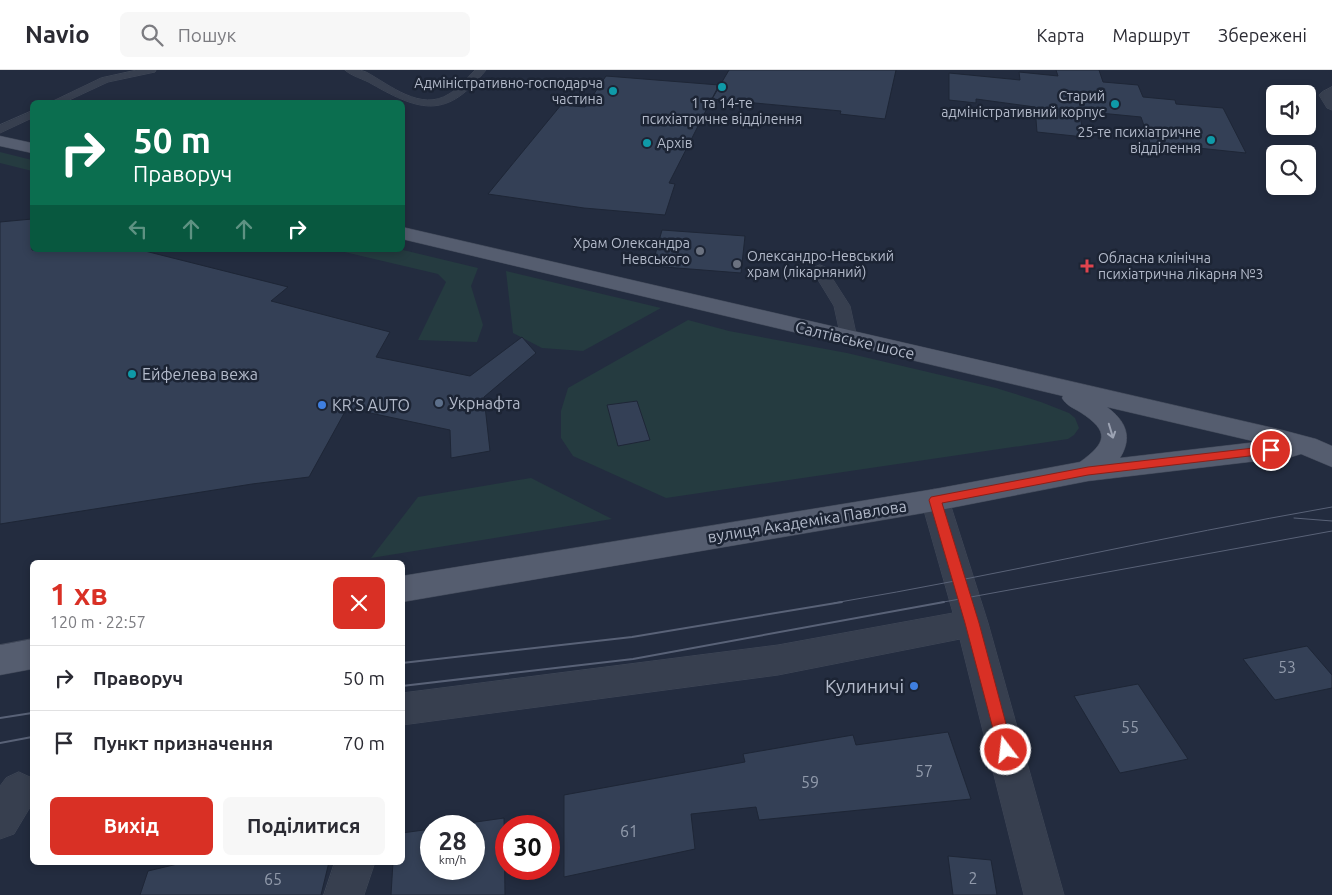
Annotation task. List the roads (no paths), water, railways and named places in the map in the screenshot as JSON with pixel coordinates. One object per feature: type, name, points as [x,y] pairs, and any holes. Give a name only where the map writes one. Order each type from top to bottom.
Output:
[{"type":"main road","points":[[0,141],[30,148]]},
{"type":"main road","name":"Салтівське шосе","points":[[405,235],[1045,385],[1320,444],[1332,457]]},
{"type":"main road","points":[[1045,385],[1086,404],[1100,413],[1108,423],[1114,435],[1113,446],[1107,455],[1088,471]]},
{"type":"main road","name":"вулиця Академіка Павлова","points":[[405,588],[935,500],[1088,471],[1320,444]]},
{"type":"main road","points":[[0,660],[30,654]]},
{"type":"street","points":[[1332,92],[1327,95],[1332,105]]},
{"type":"street","points":[[935,500],[972,623],[1044,895]]},
{"type":"street","points":[[405,709],[778,660],[972,623]]},
{"type":"street","points":[[344,895],[354,865]]},
{"type":"lane","points":[[61,100],[105,80],[151,70]]},
{"type":"lane","points":[[350,70],[364,73],[411,101],[426,103],[450,98],[481,70]]},
{"type":"lane","points":[[0,129],[30,115]]},
{"type":"lane","points":[[820,270],[842,306],[849,338]]},
{"type":"tram line","points":[[834,603],[1332,507]]},
{"type":"tram line","points":[[1294,518],[1332,521]]},
{"type":"tram line","points":[[938,603],[1332,531]]},
{"type":"tram line","points":[[405,663],[632,637],[842,602]]},
{"type":"tram line","points":[[405,686],[633,659],[944,602]]},
{"type":"tram line","points":[[0,718],[30,713]]},
{"type":"tram line","points":[[0,743],[30,737]]},
{"type":"place","name":"1 та 14-те психіатричне відділення","points":[[722,87]]},
{"type":"place","name":"Адміністративно-господарча частина","points":[[613,91]]},
{"type":"place","name":"Старий адміністративний корпус","points":[[1115,104]]},
{"type":"place","name":"25-те психіатричне відділення","points":[[1211,140]]},
{"type":"place","name":"Архів","points":[[647,143]]},
{"type":"place","name":"Храм Олександра Невського","points":[[700,251]]},
{"type":"place","name":"Олександро-Невський храм (лікарняний)","points":[[737,264]]},
{"type":"place","name":"Обласна клінічна психіатрична лікарня №3","points":[[1087,266]]},
{"type":"place","name":"Ейфелева вежа","points":[[132,374]]},
{"type":"place","name":"Укрнафта","points":[[439,403]]},
{"type":"place","name":"KR’S AUTO","points":[[322,405]]},
{"type":"place","name":"Кулиничі","points":[[914,686]]}]
